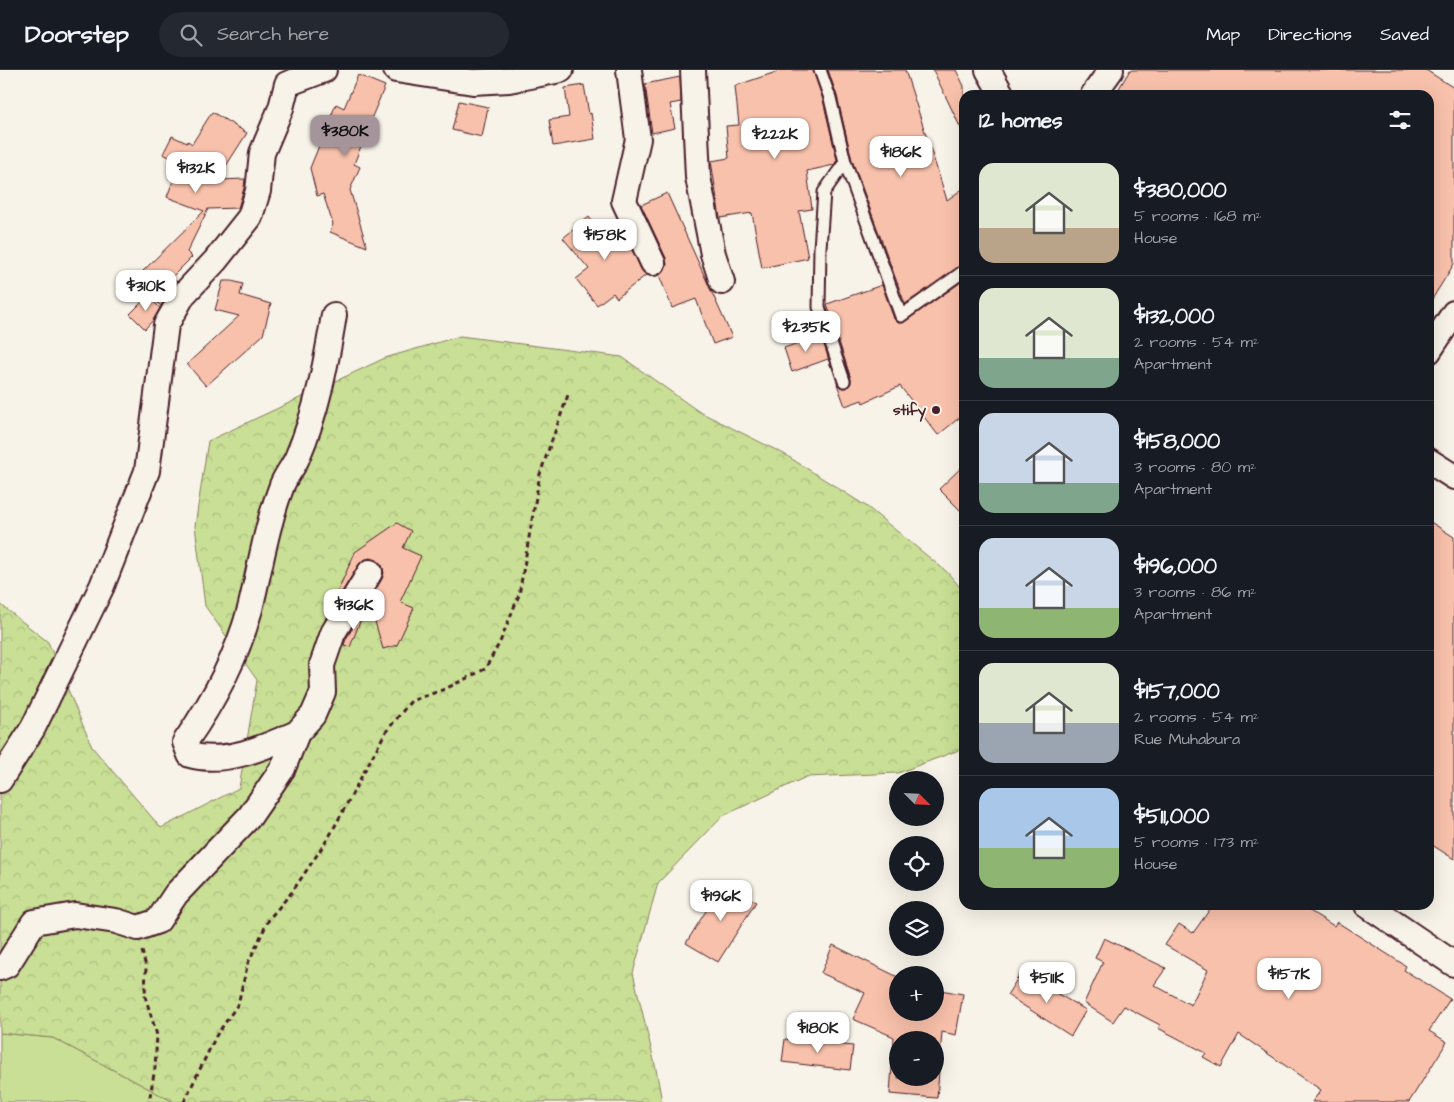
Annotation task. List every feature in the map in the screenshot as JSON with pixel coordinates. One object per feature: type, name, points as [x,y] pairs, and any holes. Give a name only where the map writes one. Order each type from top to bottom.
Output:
[{"type":"street","points":[[0,780],[33,728],[102,586],[147,471],[166,325],[182,295],[215,261],[250,217],[258,192],[262,153],[280,108],[287,84],[324,70]]},
{"type":"street","points":[[396,70],[473,82],[509,80],[561,70]]},
{"type":"street","points":[[629,70],[638,139],[624,201],[653,264]]},
{"type":"street","points":[[693,70],[698,177],[714,254],[722,282]]},
{"type":"street","points":[[988,70],[999,90]]},
{"type":"street","points":[[1097,90],[1111,70]]},
{"type":"street","points":[[1434,344],[1454,313]]},
{"type":"street","points":[[297,733],[269,745],[232,755],[203,758],[190,755],[185,742],[212,699],[236,652],[250,610],[264,546],[281,486],[297,459],[322,384],[334,315]]},
{"type":"street","points":[[1434,464],[1454,477]]},
{"type":"street","points":[[0,968],[7,965],[34,922],[75,915],[116,921],[138,928],[158,921],[176,894],[250,816],[283,768],[297,733],[313,715],[323,692],[322,665],[333,633],[370,572]]},
{"type":"street","points":[[1374,910],[1454,964]]},
{"type":"lane","points":[[820,70],[830,98],[845,162],[901,316],[959,275]]},
{"type":"lane","points":[[844,381],[819,307],[820,248],[824,192],[845,162]]},
{"type":"path","points":[[184,1102],[216,1036],[238,1004],[248,962],[269,919],[292,892],[329,837],[386,733],[411,701],[446,689],[485,669],[500,642],[520,595],[540,474],[569,392]]},
{"type":"path","points":[[138,928],[146,967],[144,996],[157,1035],[155,1068],[149,1102]]},
{"type":"green space","points":[[460,336],[622,357],[698,411],[784,454],[866,506],[947,572],[959,586],[959,750],[903,771],[889,771],[889,773],[806,777],[723,816],[658,883],[633,973],[662,1102],[174,1102],[53,1038],[0,1033],[0,604],[48,642],[92,747],[161,828],[239,788],[257,680],[205,606],[195,526],[208,441],[385,358]]},
{"type":"green space","points":[[0,1033],[53,1038],[174,1102],[0,1102]]},
{"type":"building","points":[[782,70],[813,70],[823,100],[837,160],[834,165],[807,171],[812,209],[799,211],[808,258],[762,268],[752,213],[720,218],[711,161],[729,158],[726,126],[739,125],[735,86]]},
{"type":"building","points":[[828,70],[905,70],[947,200],[959,192],[959,267],[905,304],[852,160],[837,96]]},
{"type":"building","points":[[933,70],[956,70],[964,86],[964,90],[959,90],[959,125]]},
{"type":"building","points":[[1130,70],[1426,70],[1454,88],[1454,264],[1434,296],[1434,90],[1118,90]]},
{"type":"building","points":[[358,75],[385,86],[360,145],[354,164],[360,167],[350,190],[367,247],[330,232],[333,224],[323,194],[317,196],[310,168],[336,104],[344,108]]},
{"type":"building","points":[[680,77],[681,102],[670,104],[675,128],[652,133],[645,84]]},
{"type":"building","points":[[584,85],[595,139],[553,146],[549,120],[569,117],[565,88]]},
{"type":"building","points":[[459,101],[488,107],[482,137],[452,130]]},
{"type":"building","points":[[212,112],[247,133],[217,180],[245,179],[244,188],[238,208],[208,209],[187,252],[192,257],[172,277],[177,282],[161,306],[139,285],[148,276],[143,271],[204,211],[167,197],[180,162],[163,154],[172,136],[192,144]]},
{"type":"building","points":[[667,193],[732,337],[713,344],[696,299],[672,308],[659,275],[667,265],[666,258],[641,205]]},
{"type":"building","points":[[589,217],[602,235],[619,222],[641,269],[646,275],[617,298],[613,293],[597,305],[576,279],[589,269],[563,238]]},
{"type":"building","points":[[223,281],[243,284],[240,295],[271,304],[263,335],[206,386],[187,364],[239,316],[215,310]]},
{"type":"building","points":[[959,284],[959,418],[938,435],[900,386],[863,403],[862,400],[845,406],[837,384],[842,388],[847,388],[851,383],[851,379],[827,304],[882,285],[894,319],[898,323],[903,323]]},
{"type":"building","points":[[148,296],[160,308],[145,329],[130,314]]},
{"type":"building","points":[[821,335],[831,367],[828,359],[792,372],[784,348]]},
{"type":"building","points":[[959,470],[959,509],[939,489]]},
{"type":"building","points":[[397,523],[411,531],[403,548],[421,556],[400,602],[414,608],[397,645],[383,649],[369,601],[384,573],[382,565],[377,560],[370,558],[363,560],[359,564],[325,620],[355,552]]},
{"type":"building","points":[[1434,524],[1454,537],[1454,859],[1434,846]]},
{"type":"building","points":[[368,602],[350,647],[344,645],[346,639]]},
{"type":"building","points":[[724,882],[756,902],[718,962],[686,943]]},
{"type":"building","points":[[1209,910],[1308,910],[1334,926],[1337,922],[1406,966],[1404,970],[1450,999],[1429,1031],[1447,1042],[1409,1102],[1312,1102],[1321,1090],[1239,1034],[1221,1067],[1203,1057],[1206,1053],[1158,1028],[1160,1025],[1124,1006],[1113,1022],[1084,1003],[1103,962],[1095,958],[1104,938],[1166,968],[1154,985],[1191,1005],[1208,970],[1165,945],[1179,924],[1193,933]]},
{"type":"building","points":[[833,945],[889,973],[889,1021],[944,1021],[944,991],[963,994],[956,1035],[944,1031],[889,1031],[889,1035],[853,1019],[865,993],[821,973]]},
{"type":"building","points":[[1021,973],[1086,1010],[1071,1036],[1007,995]]},
{"type":"building","points":[[785,1039],[853,1046],[850,1070],[782,1062]]},
{"type":"building","points":[[891,1086],[938,1086],[937,1098],[890,1094]]},
{"type":"place","name":"stify","points":[[936,410]]}]
